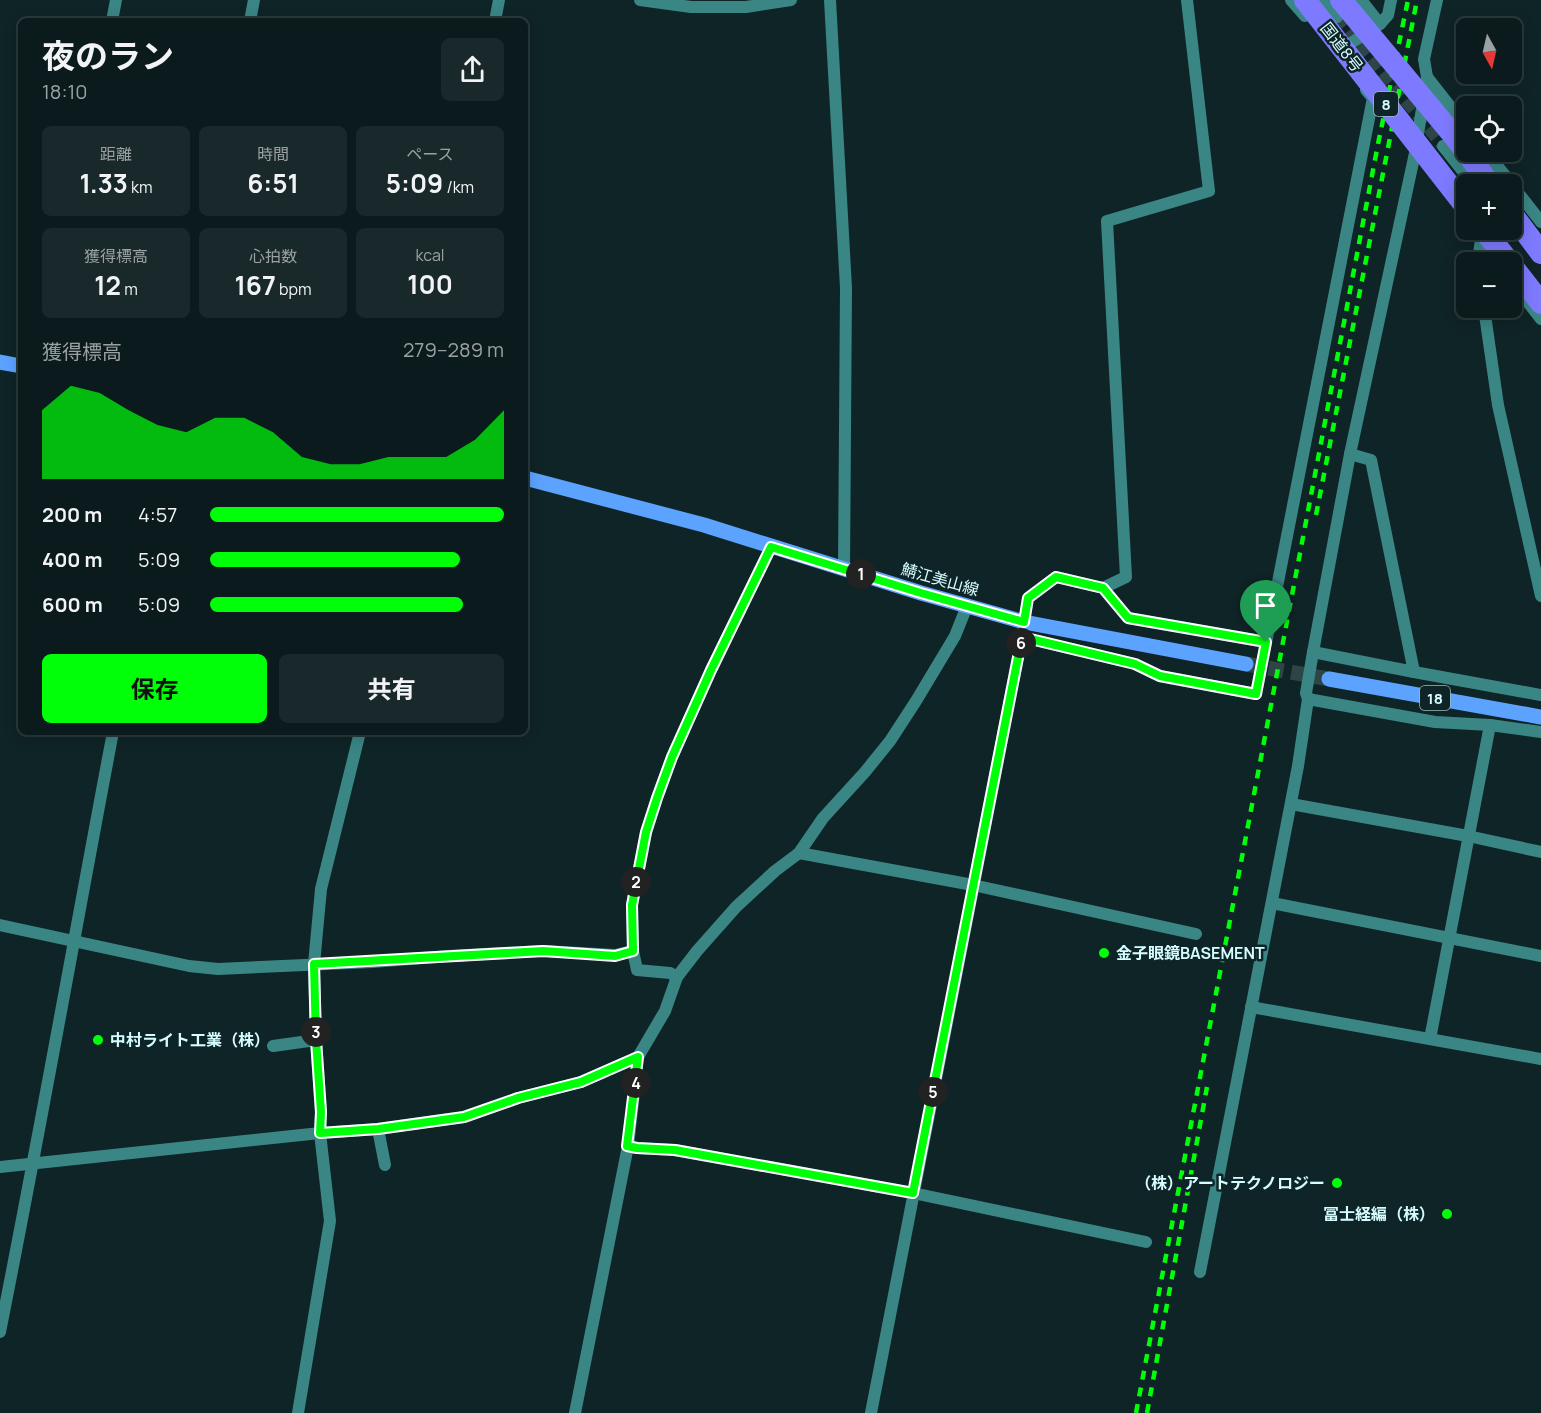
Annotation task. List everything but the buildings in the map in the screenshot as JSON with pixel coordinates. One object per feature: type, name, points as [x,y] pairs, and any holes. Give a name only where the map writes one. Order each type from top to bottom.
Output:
[{"type":"highway","name":"国道8号","points":[[1305,0],[1456,194]]},
{"type":"highway","name":"国道8号","points":[[1339,9],[1454,136],[1482,174]]},
{"type":"highway","points":[[1522,227],[1541,253]]},
{"type":"highway","points":[[1488,240],[1500,252]]},
{"type":"highway","points":[[1522,278],[1541,303]]},
{"type":"main road","points":[[0,362],[18,365]]},
{"type":"main road","name":"鯖江美山線","points":[[528,479],[704,525],[1024,622],[1246,664]]},
{"type":"main road","name":"18","points":[[1329,679],[1541,717]]},
{"type":"street","points":[[113,18],[116,0]]},
{"type":"street","points":[[251,18],[254,0]]},
{"type":"street","points":[[496,18],[499,0]]},
{"type":"street","points":[[640,0],[692,7],[791,0]]},
{"type":"street","points":[[830,0],[846,288],[844,569]]},
{"type":"street","points":[[1103,588],[1126,577],[1107,221],[1209,191],[1187,0]]},
{"type":"street","points":[[1022,637],[1135,664],[1160,676],[1256,694],[1373,98],[1292,0]]},
{"type":"street","points":[[1323,0],[1339,9]]},
{"type":"street","points":[[1361,0],[1380,24]]},
{"type":"street","points":[[1336,53],[1380,24],[1388,15],[1391,0]]},
{"type":"street","points":[[1200,1272],[1298,766],[1308,699],[1305,693],[1350,454],[1415,153],[1427,77],[1424,60],[1437,0]]},
{"type":"street","points":[[1427,77],[1456,114]]},
{"type":"street","points":[[1443,146],[1465,174]]},
{"type":"street","points":[[1415,153],[1456,207]]},
{"type":"street","points":[[1522,200],[1541,222]]},
{"type":"street","points":[[1522,293],[1541,319]]},
{"type":"street","points":[[1485,318],[1498,405],[1541,596]]},
{"type":"street","points":[[1350,454],[1371,460],[1414,672]]},
{"type":"street","points":[[677,977],[670,973],[637,970],[633,951],[632,905],[646,832],[672,757],[711,670],[771,547]]},
{"type":"street","points":[[871,1413],[1028,598],[1056,577],[1103,588],[1128,618],[1266,642]]},
{"type":"street","points":[[575,1413],[627,1146],[638,1057],[665,1011],[677,977],[697,951],[736,907],[775,871],[799,853],[823,818],[890,741],[954,636],[967,606]]},
{"type":"street","points":[[1314,652],[1541,695]]},
{"type":"street","points":[[1308,699],[1435,722],[1490,725],[1541,732]]},
{"type":"street","points":[[1430,1039],[1490,725]]},
{"type":"street","points":[[0,1332],[34,1162],[112,735]]},
{"type":"street","points":[[298,1413],[330,1221],[320,1133],[314,964],[321,889],[359,735]]},
{"type":"street","points":[[1291,804],[1468,836],[1541,852]]},
{"type":"street","points":[[799,853],[973,885],[1196,934]]},
{"type":"street","points":[[1272,903],[1541,956]]},
{"type":"street","points":[[0,926],[189,966],[218,969],[543,951],[615,956],[633,951]]},
{"type":"street","points":[[1251,1007],[1541,1059]]},
{"type":"street","points":[[273,1046],[316,1040]]},
{"type":"street","points":[[0,1167],[320,1133],[378,1129],[464,1117],[528,1095],[581,1082],[638,1057]]},
{"type":"street","points":[[378,1129],[385,1165]]},
{"type":"street","points":[[627,1146],[675,1150],[913,1193],[1146,1242]]},
{"type":"tunnel","points":[[1337,17],[1443,146]]},
{"type":"tunnel","points":[[1246,664],[1329,679]]},
{"type":"railway","points":[[1136,1413],[1378,144],[1408,0]]},
{"type":"railway","points":[[1316,515],[1417,0]]},
{"type":"railway","points":[[1147,1413],[1207,1087]]},
{"type":"place","name":"金子眼鏡BASEMENT","points":[[1104,953]]},
{"type":"place","name":"中村ライト工業（株）","points":[[98,1040]]},
{"type":"place","name":"（株）アートテクノロジー","points":[[1337,1183]]},
{"type":"place","name":"冨士経編（株）","points":[[1447,1214]]},
{"type":"route","points":[[771,547],[1024,622],[1028,598],[1056,577],[1103,588],[1128,618],[1266,642],[1256,694],[1160,676],[1135,664],[1022,637],[913,1193],[675,1150],[627,1146],[638,1057],[581,1082],[518,1098],[464,1117],[378,1129],[320,1133],[314,964],[543,951],[615,956],[633,951],[632,905],[646,832],[657,798],[672,757],[711,670],[771,547]]}]
